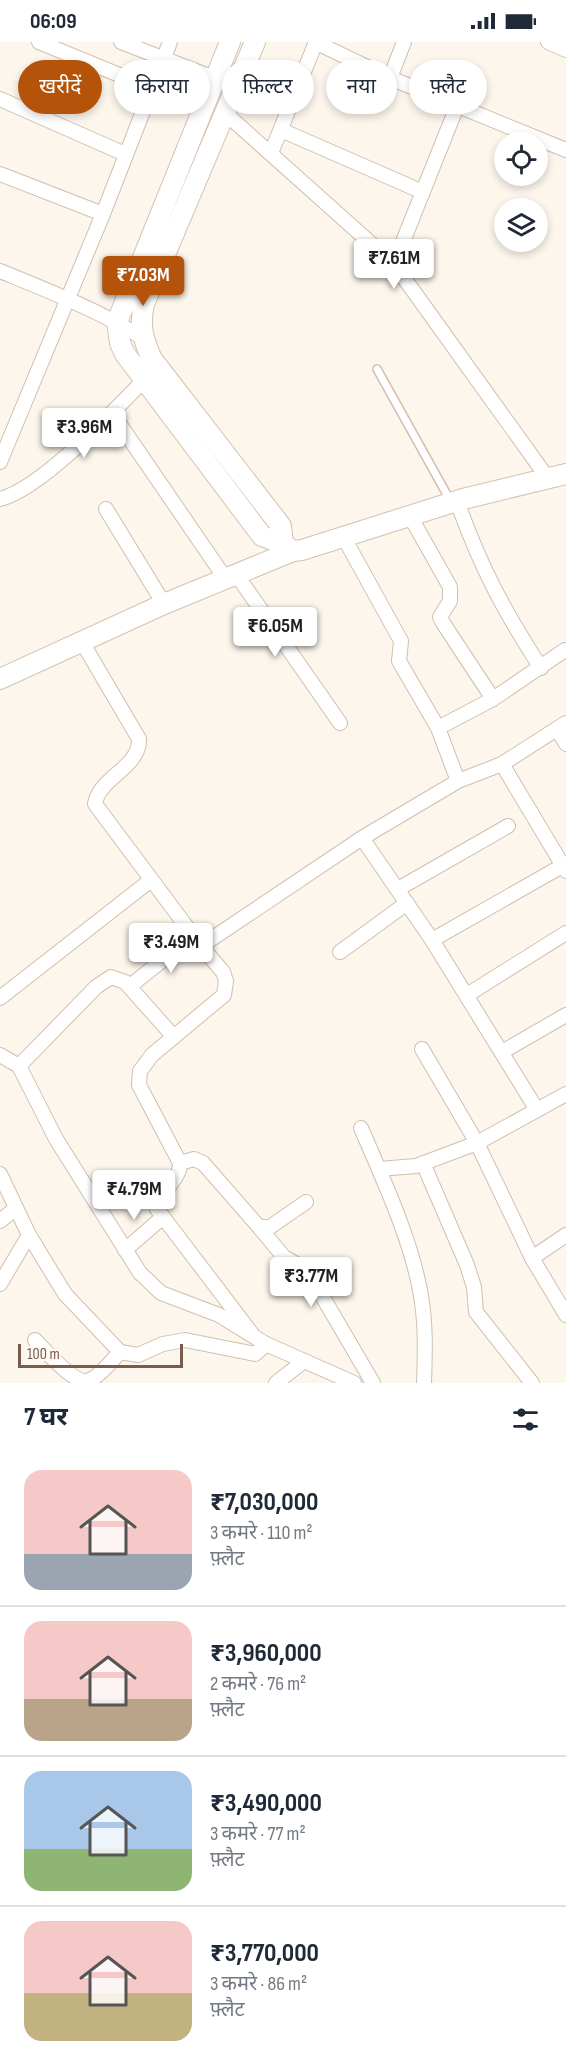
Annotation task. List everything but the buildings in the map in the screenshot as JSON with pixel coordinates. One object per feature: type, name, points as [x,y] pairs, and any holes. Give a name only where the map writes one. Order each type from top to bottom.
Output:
[{"type":"street","points":[[39,42],[114,73]]},
{"type":"street","points":[[121,42],[214,78]]},
{"type":"street","points":[[164,59],[170,42]]},
{"type":"street","points":[[230,42],[117,322],[124,354],[262,536],[288,548]]},
{"type":"street","points":[[247,60],[255,42]]},
{"type":"street","points":[[271,153],[316,42],[353,60]]},
{"type":"street","points":[[397,60],[404,42]]},
{"type":"street","points":[[548,42],[566,50]]},
{"type":"street","points":[[0,99],[124,154]]},
{"type":"street","points":[[0,462],[103,214],[140,114]]},
{"type":"street","points":[[225,114],[144,304],[141,317],[143,338],[152,359],[281,526],[288,548]]},
{"type":"street","points":[[0,679],[231,576],[288,548],[343,536],[454,502],[557,477],[394,264],[226,114]]},
{"type":"street","points":[[394,264],[454,114]]},
{"type":"street","points":[[481,114],[566,150]]},
{"type":"street","points":[[281,130],[423,192]]},
{"type":"street","points":[[0,174],[103,214]]},
{"type":"street","points":[[0,271],[67,298],[117,322],[143,338]]},
{"type":"street","points":[[0,499],[29,487],[112,413],[144,380]]},
{"type":"street","points":[[112,413],[340,723]]},
{"type":"street","points":[[454,502],[476,557],[503,610],[541,668]]},
{"type":"street","points":[[105,509],[164,604]]},
{"type":"street","points":[[410,516],[450,587],[450,601],[440,617],[442,623],[493,699]]},
{"type":"street","points":[[343,536],[401,641],[399,661],[438,728],[458,781]]},
{"type":"street","points":[[82,642],[139,739],[136,756],[100,791],[95,804],[150,880],[223,972],[226,988],[224,995],[144,1063],[138,1078],[141,1089],[180,1163],[178,1173],[157,1204],[163,1216],[252,1334]]},
{"type":"street","points":[[438,728],[493,699],[565,650]]},
{"type":"street","points":[[130,987],[197,941],[458,781],[502,764],[561,726],[566,744]]},
{"type":"street","points":[[432,940],[564,868],[502,764]]},
{"type":"street","points":[[398,889],[508,826]]},
{"type":"street","points":[[362,838],[468,995],[537,1110]]},
{"type":"street","points":[[0,998],[150,880]]},
{"type":"street","points":[[340,952],[407,903]]},
{"type":"street","points":[[468,995],[566,933]]},
{"type":"street","points":[[19,1066],[103,982],[111,977],[125,982],[174,1037]]},
{"type":"street","points":[[502,1052],[566,1015]]},
{"type":"street","points":[[422,1049],[477,1143],[532,1258],[566,1315]]},
{"type":"street","points":[[0,1055],[19,1066],[56,1139],[125,1250],[140,1273],[161,1293],[219,1315],[266,1344],[354,1383]]},
{"type":"street","points":[[379,1169],[423,1163],[477,1143],[566,1094]]},
{"type":"street","points":[[361,1128],[409,1250],[421,1293],[426,1333],[424,1383]]},
{"type":"street","points":[[180,1163],[194,1159],[203,1163],[284,1257],[307,1270],[373,1383]]},
{"type":"street","points":[[423,1163],[467,1265],[474,1287],[476,1312],[532,1383]]},
{"type":"street","points":[[0,1174],[29,1235],[65,1294],[120,1352],[129,1356],[138,1355],[163,1344],[185,1340],[255,1354],[266,1344]]},
{"type":"street","points":[[260,1227],[270,1227],[306,1202]]},
{"type":"street","points":[[0,1221],[15,1209]]},
{"type":"street","points":[[125,1250],[163,1216]]},
{"type":"street","points":[[0,1284],[29,1235]]},
{"type":"street","points":[[532,1258],[566,1235]]},
{"type":"street","points":[[35,1340],[72,1376],[87,1382],[120,1352]]},
{"type":"street","points":[[276,1383],[304,1361]]},
{"type":"lane","points":[[377,369],[454,502]]}]
